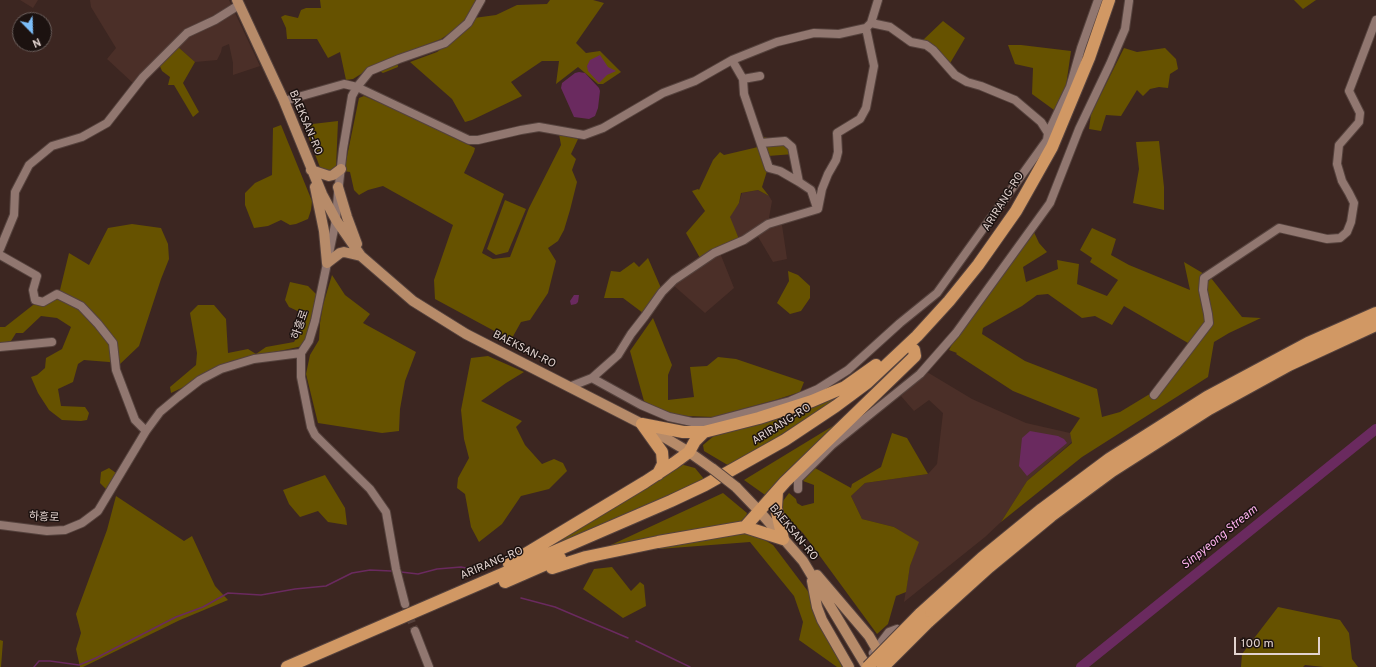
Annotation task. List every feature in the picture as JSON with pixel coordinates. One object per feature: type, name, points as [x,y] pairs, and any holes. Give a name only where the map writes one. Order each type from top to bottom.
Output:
[{"type":"highway","name":"ARIRANG-RO","points":[[287,667],[671,501],[733,470],[786,440],[867,383],[917,336],[954,295],[978,266],[1016,211],[1052,147],[1089,58],[1109,0]]},
{"type":"highway","name":"ARIRANG-RO","points":[[306,667],[532,571],[708,491],[767,460],[842,410],[914,350],[935,329],[973,284],[1012,230],[1043,181],[1065,137],[1092,71],[1116,0]]},
{"type":"highway","points":[[883,667],[924,618],[982,558],[1042,509],[1109,459],[1207,397],[1308,343],[1376,313]]},
{"type":"highway","points":[[868,667],[924,618],[989,568],[1052,516],[1112,471],[1209,409],[1289,365],[1376,325]]},
{"type":"highway","points":[[745,527],[829,439],[915,356],[914,350]]},
{"type":"highway","points":[[642,424],[683,432],[704,432],[759,418],[812,401],[845,387],[886,358],[893,360]]},
{"type":"highway","points":[[642,424],[662,452],[663,464],[658,474]]},
{"type":"highway","points":[[464,591],[469,584],[519,558],[658,474],[689,452],[695,441],[704,432]]},
{"type":"highway","points":[[777,492],[776,508],[783,539]]},
{"type":"highway","points":[[532,571],[540,572],[586,557],[658,542],[745,527],[783,539]]},
{"type":"main road","name":"BAEKSAN-RO","points":[[238,2],[284,102],[311,170],[336,220],[361,256],[414,301],[466,334],[642,424],[689,452],[736,487],[803,561],[868,667]]},
{"type":"main road","points":[[311,170],[328,176],[333,175],[341,169]]},
{"type":"main road","points":[[311,170],[324,231],[327,263]]},
{"type":"main road","points":[[338,187],[361,256]]},
{"type":"main road","points":[[327,263],[340,252],[361,256]]},
{"type":"main road","points":[[803,561],[810,566],[869,636],[874,651],[887,667]]},
{"type":"main road","points":[[811,575],[817,607],[822,620],[849,667]]},
{"type":"street","name":"하흥로","points":[[0,525],[47,531],[64,530],[82,523],[98,511],[146,431],[160,412],[178,396],[200,380],[221,369],[254,359],[301,353],[308,341],[315,322],[336,220],[338,187],[352,96],[370,71],[445,43],[468,23],[480,0]]},
{"type":"street","points":[[818,209],[822,189],[836,160],[838,152],[837,133],[860,119],[866,108],[874,66],[869,25],[878,0]]},
{"type":"street","points":[[592,378],[641,405],[669,417],[692,422],[711,422],[790,401],[818,389],[848,370],[900,323],[937,293],[1046,140],[1070,87],[1081,48],[1098,0]]},
{"type":"street","points":[[798,489],[798,479],[832,445],[920,374],[956,333],[1050,203],[1079,129],[1125,30],[1129,1]]},
{"type":"street","points":[[0,249],[14,215],[15,192],[29,165],[52,146],[82,137],[108,122],[143,77],[188,33],[215,20],[238,2]]},
{"type":"street","points":[[1154,395],[1209,323],[1203,290],[1204,278],[1279,228],[1327,239],[1340,238],[1347,232],[1351,222],[1354,203],[1342,181],[1337,164],[1339,145],[1359,122],[1360,113],[1348,91],[1376,20]]},
{"type":"street","points":[[284,102],[344,84],[357,88],[469,140],[478,140],[539,127],[584,135],[603,128],[663,93],[695,81],[732,60],[777,42],[814,33],[839,34],[869,25],[890,28],[911,42],[926,45],[933,50],[956,76],[967,82],[1015,100],[1041,122],[1048,133]]},
{"type":"street","points":[[732,60],[743,78],[744,94],[769,168],[780,171],[811,190],[818,209]]},
{"type":"street","points":[[743,78],[760,76]]},
{"type":"street","points":[[761,143],[785,141],[792,147],[799,182]]},
{"type":"street","points":[[570,387],[592,378],[618,355],[631,334],[662,292],[674,280],[714,253],[744,240],[768,224],[818,209]]},
{"type":"street","points":[[0,255],[37,276],[33,290],[35,300],[43,302],[57,294],[80,306],[98,324],[113,343],[116,370],[135,420],[146,431]]},
{"type":"street","points":[[0,347],[52,342]]},
{"type":"street","points":[[301,353],[302,377],[311,427],[315,435],[370,489],[386,512],[396,569],[405,604]]},
{"type":"street","points":[[874,651],[889,632],[897,629]]},
{"type":"street","points":[[414,630],[429,667]]},
{"type":"shaded area","points":[[20,0],[38,0],[33,8]]},
{"type":"shaded area","points":[[90,0],[229,0],[260,66],[233,75],[233,63],[229,44],[222,47],[217,60],[195,62],[177,46],[134,84],[107,59],[116,48],[91,7]]},
{"type":"shaded area","points":[[320,0],[477,0],[469,18],[461,26],[441,39],[397,56],[398,67],[383,73],[372,67],[353,79],[346,80],[340,52],[328,58],[317,39],[287,39],[286,28],[281,17],[285,15],[298,18],[301,10],[306,8],[321,8]]},
{"type":"shaded area","points":[[550,0],[593,0],[604,3],[576,43],[586,53],[600,51],[621,72],[603,84],[598,84],[578,67],[556,84],[559,61],[542,61],[511,82],[522,96],[465,122],[452,99],[410,62],[437,52],[468,27],[474,18],[496,15],[517,5],[547,4]]},
{"type":"shaded area","points":[[1294,0],[1316,0],[1303,9]]},
{"type":"shaded area","points":[[943,21],[965,38],[949,65],[922,41]]},
{"type":"shaded area","points":[[1008,45],[1021,45],[1071,51],[1066,86],[1054,110],[1032,94],[1033,68],[1015,64]]},
{"type":"shaded area","points":[[177,46],[195,62],[183,83],[199,112],[193,117],[174,85],[168,85],[170,77],[162,71],[159,64]]},
{"type":"shaded area","points":[[1124,48],[1137,52],[1165,48],[1176,59],[1178,69],[1170,74],[1168,88],[1159,87],[1150,89],[1143,96],[1137,90],[1121,116],[1106,115],[1101,131],[1089,129],[1091,114]]},
{"type":"shaded area","points":[[600,55],[608,67],[616,71],[607,75],[599,83],[588,71],[587,66],[590,60]]},
{"type":"shaded area","points":[[575,73],[585,73],[600,91],[598,108],[595,116],[589,119],[574,117],[561,88],[562,83]]},
{"type":"shaded area","points":[[364,96],[393,108],[475,148],[464,173],[504,194],[482,253],[493,259],[510,257],[529,208],[561,145],[559,134],[578,139],[571,154],[576,159],[572,170],[577,182],[570,210],[564,230],[558,241],[548,248],[556,261],[548,293],[530,320],[521,322],[511,340],[435,299],[434,280],[453,225],[383,186],[368,190],[359,195],[354,190],[350,172],[344,171],[359,98]]},
{"type":"shaded area","points":[[338,121],[336,168],[331,172],[321,170],[304,125]]},
{"type":"shaded area","points":[[281,125],[312,201],[311,210],[308,219],[296,224],[290,225],[281,220],[268,226],[254,228],[245,205],[245,193],[255,183],[272,175],[273,128]]},
{"type":"shaded area","points":[[763,137],[793,143],[794,154],[768,156],[767,171],[762,187],[769,196],[758,190],[741,193],[739,203],[730,217],[739,239],[700,258],[686,233],[705,211],[692,191],[699,190],[713,160],[720,152],[724,155],[758,147]]},
{"type":"shaded area","points":[[1159,141],[1164,187],[1164,210],[1133,203],[1139,169],[1136,142]]},
{"type":"shaded area","points":[[758,190],[769,196],[772,201],[769,218],[782,225],[787,259],[773,262],[757,235],[739,239],[729,217],[739,203],[742,193]]},
{"type":"shaded area","points":[[505,200],[526,209],[508,252],[496,255],[487,249]]},
{"type":"shaded area","points":[[132,224],[161,228],[168,244],[169,259],[139,346],[119,365],[109,362],[84,360],[78,364],[73,382],[58,389],[61,406],[85,407],[89,413],[87,420],[62,420],[49,410],[38,393],[31,377],[37,375],[45,368],[46,358],[62,349],[71,327],[57,318],[41,316],[23,333],[16,333],[11,341],[0,343],[0,327],[5,327],[33,305],[60,290],[69,253],[89,265],[108,228]]},
{"type":"shaded area","points":[[1092,228],[1116,239],[1111,255],[1129,265],[1190,290],[1184,262],[1211,278],[1242,317],[1261,318],[1214,342],[1208,377],[1082,457],[1001,522],[1027,481],[1072,443],[1070,433],[1080,418],[1013,391],[956,354],[957,353],[949,350],[958,333],[1033,230],[1039,243],[1047,252],[1023,267],[1026,282],[1058,269],[1057,260],[1079,264],[1077,284],[1107,296],[1118,280],[1090,262],[1092,258],[1080,250]],"holes":[[[1048,294],[1082,318],[1095,316],[1112,325],[1124,306],[1188,343],[1153,392],[1120,412],[1102,417],[1097,389],[1025,361],[982,334],[983,328],[1022,306],[1037,295]]]},
{"type":"shaded area","points":[[720,253],[734,288],[705,313],[673,285]]},
{"type":"shaded area","points":[[648,258],[661,288],[643,313],[623,298],[604,298],[611,271],[620,272],[634,262],[639,267]]},
{"type":"shaded area","points":[[788,271],[798,275],[810,286],[810,298],[801,311],[790,314],[777,303],[789,281]]},
{"type":"shaded area","points":[[332,275],[345,295],[370,314],[363,323],[416,352],[405,381],[400,409],[399,431],[382,433],[318,423],[306,374],[310,355],[319,340],[323,305]]},
{"type":"shaded area","points":[[290,282],[308,286],[317,295],[312,322],[303,346],[231,361],[201,375],[188,385],[171,393],[170,387],[196,365],[197,353],[190,313],[198,305],[214,305],[226,319],[228,353],[248,349],[256,354],[266,347],[294,342],[303,326],[304,314],[289,307],[285,300]]},
{"type":"shaded area","points":[[574,295],[579,295],[578,302],[571,305],[570,301]]},
{"type":"shaded area","points":[[653,318],[672,365],[668,375],[668,400],[694,397],[690,367],[707,366],[718,357],[736,359],[804,382],[800,392],[713,417],[666,413],[644,401],[630,351]]},
{"type":"shaded area","points":[[488,356],[524,372],[481,401],[522,421],[516,427],[525,445],[542,464],[554,459],[563,463],[567,471],[549,489],[521,496],[502,524],[479,542],[471,527],[465,494],[457,488],[458,478],[469,458],[464,439],[461,410],[471,358]]},
{"type":"shaded area","points":[[927,372],[972,399],[1026,423],[1070,433],[1072,442],[1027,481],[1001,522],[985,537],[904,602],[910,566],[918,542],[894,527],[862,519],[851,496],[865,483],[928,474],[937,464],[943,413],[929,400],[914,411],[901,396]]},
{"type":"shaded area","points":[[845,393],[731,467],[704,451],[703,445],[715,435]]},
{"type":"shaded area","points":[[846,418],[768,497],[744,480]]},
{"type":"shaded area","points":[[1030,431],[1058,436],[1064,439],[1067,443],[1027,476],[1019,466],[1022,438]]},
{"type":"shaded area","points":[[892,433],[907,438],[928,474],[865,483],[851,496],[862,519],[894,527],[919,542],[910,566],[906,592],[896,596],[888,624],[877,634],[803,533],[783,514],[783,501],[789,493],[796,499],[797,503],[802,506],[814,503],[814,485],[803,481],[815,468],[851,488],[852,484],[881,467]]},
{"type":"shaded area","points":[[680,464],[695,468],[704,479],[545,551]]},
{"type":"shaded area","points":[[109,468],[116,473],[107,490],[100,483],[101,472]]},
{"type":"shaded area","points":[[325,475],[345,508],[347,525],[328,522],[318,511],[300,517],[289,504],[283,490]]},
{"type":"shaded area","points":[[723,493],[747,513],[745,521],[598,551]]},
{"type":"shaded area","points":[[116,496],[184,541],[192,536],[215,586],[228,600],[180,620],[83,667],[80,667],[76,649],[81,633],[76,614],[107,530]]},
{"type":"shaded area","points":[[743,531],[763,539],[773,545],[810,594],[842,667],[837,667],[799,640],[803,622],[794,596],[750,542],[646,550]]},
{"type":"shaded area","points":[[612,567],[631,591],[640,582],[644,585],[646,606],[623,618],[583,589],[594,569]]},
{"type":"shaded area","points":[[1278,607],[1340,620],[1349,633],[1352,659],[1358,667],[1324,667],[1305,665],[1303,667],[1241,667],[1242,654]]},
{"type":"shaded area","points":[[0,640],[3,641],[1,667],[0,667]]},
{"type":"waterway","name":"Sinpyeong Stream","points":[[1081,667],[1376,429]]},
{"type":"waterway","points":[[401,572],[418,574],[437,569],[466,568]]},
{"type":"waterway","points":[[34,667],[39,661],[79,665],[96,658],[176,617],[203,607],[228,593],[261,595],[295,589],[326,586],[352,573],[370,570],[391,571]]},
{"type":"waterway","points":[[521,598],[555,607],[628,638]]},
{"type":"waterway","points":[[636,641],[690,667]]},
{"type":"tunnel","points":[[405,604],[415,631]]}]
